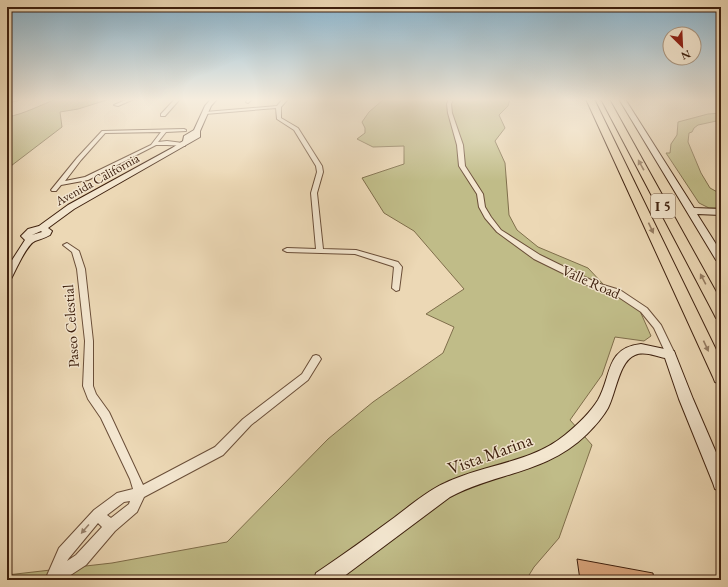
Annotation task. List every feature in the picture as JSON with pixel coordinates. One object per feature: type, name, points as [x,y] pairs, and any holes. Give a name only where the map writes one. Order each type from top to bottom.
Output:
[{"type":"highway","name":"I 5","points":[[603,126],[721,377]]},
{"type":"highway","name":"I 5","points":[[619,126],[721,314]]},
{"type":"street","name":"Avenida California","points":[[7,277],[24,247],[31,239],[26,236],[27,234],[42,228],[71,207],[183,145],[186,137],[197,130],[199,126]]},
{"type":"street","points":[[293,126],[296,128],[319,166],[320,172],[314,193],[320,251]]},
{"type":"street","name":"Valle Road","points":[[454,126],[460,145],[462,166],[480,194],[482,207],[488,218],[499,231],[537,257],[594,285],[617,292],[644,310],[658,326],[721,483]]},
{"type":"street","points":[[639,126],[721,260]]},
{"type":"street","points":[[155,144],[164,130]]},
{"type":"street","points":[[54,190],[79,159],[104,132],[184,130]]},
{"type":"street","points":[[60,183],[86,179],[155,144],[183,145]]},
{"type":"street","points":[[692,211],[721,212]]},
{"type":"street","name":"Paseo Celestial","points":[[67,245],[75,251],[81,269],[90,341],[88,386],[92,396],[105,415],[135,478],[140,493]]},
{"type":"street","points":[[287,250],[356,252],[395,264],[398,267],[396,288]]},
{"type":"street","name":"Vista Marina","points":[[323,580],[412,514],[450,488],[534,461],[568,442],[594,417],[606,398],[614,372],[619,362],[631,351],[643,350],[670,354]]},
{"type":"street","points":[[53,579],[64,554],[98,514],[122,497],[140,493],[219,451],[247,422],[305,377],[316,359]]},
{"type":"street","points":[[53,579],[81,560],[111,527],[133,508],[140,493]]},
{"type":"street","points":[[98,514],[111,527]]},
{"type":"shaded area","points":[[7,126],[62,126],[62,127],[7,169]]},
{"type":"shaded area","points":[[364,126],[504,126],[505,128],[495,141],[505,163],[509,215],[517,230],[538,247],[588,268],[604,285],[640,311],[651,336],[644,341],[615,337],[602,375],[570,420],[592,445],[559,538],[534,567],[526,580],[7,580],[7,575],[112,563],[227,542],[328,439],[373,402],[443,353],[454,327],[426,314],[464,289],[414,231],[384,213],[362,178],[404,164],[404,146],[373,147],[357,139],[365,133]]},
{"type":"shaded area","points":[[678,126],[696,126],[692,132],[689,133],[688,142],[701,173],[710,188],[721,194],[721,208],[709,208],[699,203],[666,153],[670,153],[671,144],[677,135]]},
{"type":"building","points":[[577,559],[653,573],[654,580],[580,580]]}]
